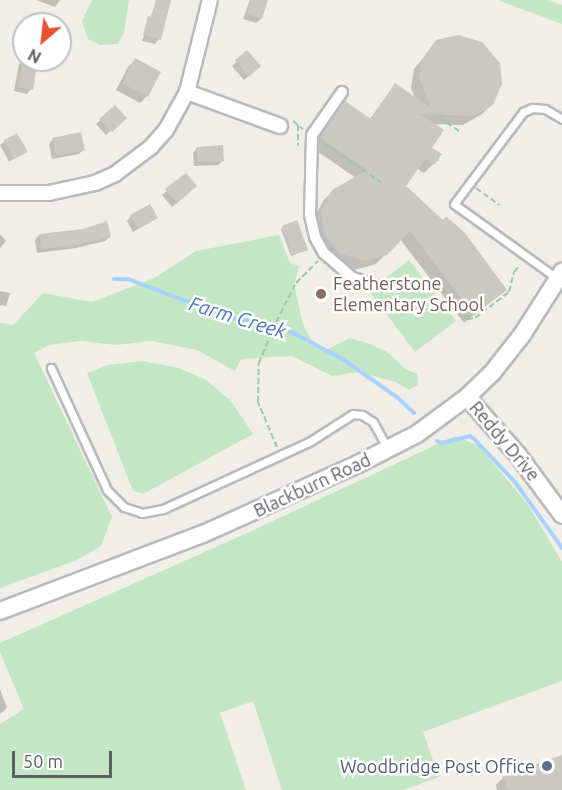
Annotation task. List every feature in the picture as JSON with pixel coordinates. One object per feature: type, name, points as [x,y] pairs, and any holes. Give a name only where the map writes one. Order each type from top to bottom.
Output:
[{"type":"street","points":[[0,193],[23,194],[70,190],[95,183],[115,174],[151,147],[166,130],[187,92],[210,0]]},
{"type":"street","points":[[187,92],[285,123]]},
{"type":"street","points":[[342,92],[312,135],[310,215],[315,237],[326,255],[353,278],[376,286]]},
{"type":"street","name":"Blackburn Road","points":[[0,611],[203,534],[388,449],[443,416],[467,397],[505,356],[560,275]]},
{"type":"street","name":"Reddy Drive","points":[[467,397],[518,455],[562,515]]},
{"type":"lane","points":[[560,275],[454,204],[523,112],[532,108],[545,109],[562,119]]},
{"type":"lane","points":[[51,369],[107,490],[115,500],[129,509],[142,513],[158,511],[322,436],[353,414],[362,415],[373,422],[388,449]]},
{"type":"path","points":[[439,118],[462,133]]},
{"type":"path","points":[[285,123],[312,135],[382,183]]},
{"type":"path","points":[[469,183],[499,205]]},
{"type":"path","points":[[281,455],[264,422],[256,393],[259,363],[296,283],[326,255]]},
{"type":"path","points":[[432,291],[442,288],[466,319],[475,318],[509,292],[514,272],[520,265]]},
{"type":"green space","points":[[92,0],[129,0],[124,32],[118,44],[100,45],[88,39],[82,21]]},
{"type":"green space","points":[[498,0],[549,0],[562,5],[562,24]]},
{"type":"green space","points":[[279,235],[290,263],[299,266],[294,285],[303,324],[311,339],[324,351],[350,338],[370,344],[387,352],[404,368],[417,374],[418,385],[409,390],[396,382],[358,372],[332,376],[292,356],[241,359],[235,371],[197,350],[151,341],[116,345],[81,341],[49,345],[34,353],[112,517],[101,546],[77,560],[0,588],[0,323],[13,325],[43,293],[92,302],[154,278],[196,251]]},
{"type":"green space","points":[[409,260],[456,321],[415,352],[369,291]]},
{"type":"green space","points":[[142,361],[179,368],[206,380],[231,401],[253,434],[143,494],[133,491],[87,373],[108,365]]},
{"type":"green space","points":[[455,436],[479,446],[529,506],[562,562],[562,681],[423,732],[439,777],[403,790],[282,790],[253,701],[220,713],[246,790],[0,790],[0,724],[24,709],[0,652],[0,643],[245,534]]},
{"type":"building","points":[[156,0],[171,0],[161,40],[143,35],[148,16],[151,17]]},
{"type":"building","points":[[251,0],[268,0],[262,19],[247,14]]},
{"type":"building","points":[[458,35],[482,42],[500,63],[502,84],[493,105],[473,116],[420,114],[444,130],[432,148],[442,154],[434,165],[425,159],[406,186],[443,220],[446,216],[465,233],[507,290],[474,315],[410,231],[387,255],[365,261],[339,253],[324,234],[321,211],[332,190],[367,170],[319,137],[345,101],[371,119],[395,83],[431,108],[419,78],[423,58],[436,40]]},
{"type":"building","points":[[247,50],[261,66],[249,77],[235,60]]},
{"type":"building","points":[[135,58],[161,72],[148,97],[122,83]]},
{"type":"building","points":[[21,72],[36,72],[33,90],[18,87]]},
{"type":"building","points":[[115,105],[127,118],[112,132],[99,119]]},
{"type":"building","points":[[81,132],[85,150],[56,156],[52,138]]},
{"type":"building","points":[[17,133],[28,152],[14,159],[4,140]]},
{"type":"building","points":[[223,145],[224,161],[198,162],[197,147]]},
{"type":"building","points":[[186,173],[197,186],[177,203],[165,189]]},
{"type":"building","points":[[150,204],[158,218],[138,229],[130,215]]},
{"type":"building","points":[[297,220],[308,250],[292,255],[282,226]]},
{"type":"building","points":[[107,221],[111,237],[81,244],[41,249],[39,234],[83,229]]},
{"type":"building","name":"Woodbridge Post Office","points":[[562,755],[562,790],[508,790],[503,776]]},
{"type":"waterway","name":"Farm Creek","points":[[114,279],[128,279],[227,317],[282,327],[344,360],[398,398],[414,413]]},
{"type":"waterway","name":"Farm Creek","points":[[437,441],[442,443],[470,436],[474,439],[515,482],[562,548]]},
{"type":"place","name":"Featherstone Elementary School","points":[[321,294]]},
{"type":"place","name":"Woodbridge Post Office","points":[[547,766]]}]
